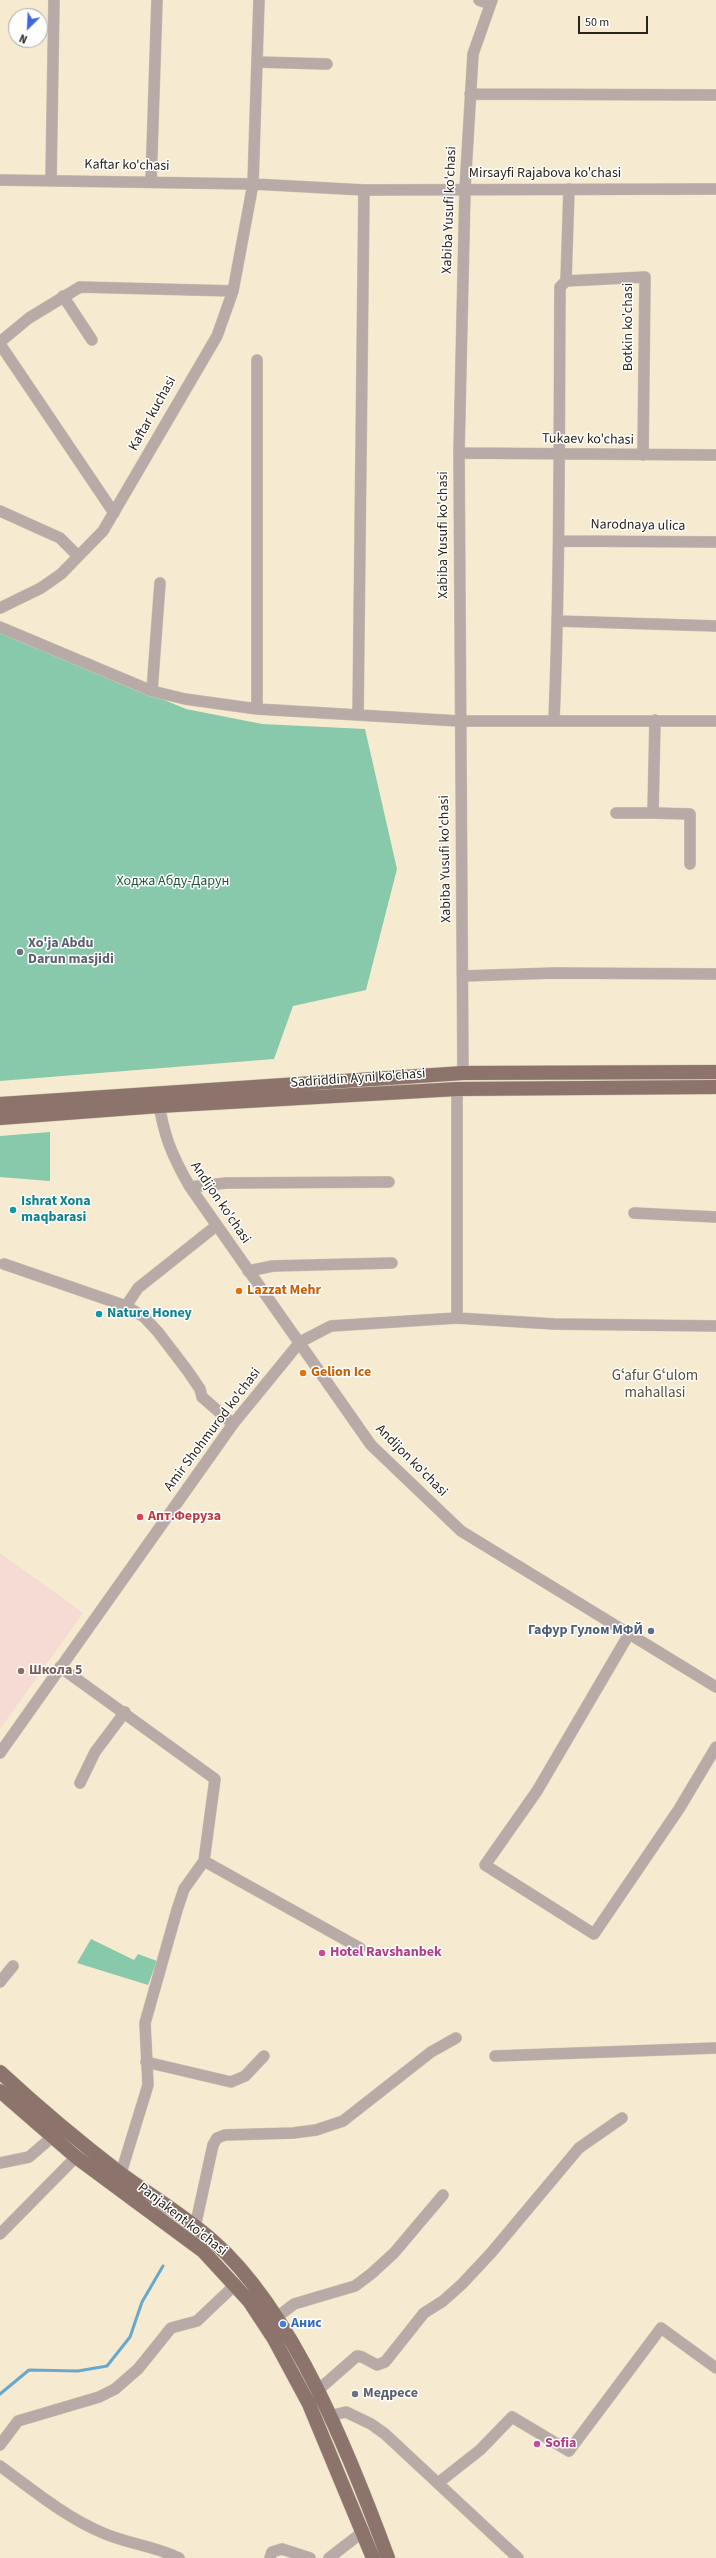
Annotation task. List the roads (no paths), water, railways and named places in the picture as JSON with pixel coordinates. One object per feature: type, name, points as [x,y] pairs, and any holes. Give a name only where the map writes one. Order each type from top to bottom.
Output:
[{"type":"main road","name":"Sadriddin Ayni ko'chasi","points":[[0,1118],[158,1099],[463,1073],[716,1072]]},
{"type":"main road","name":"Sadriddin Ayni ko'chasi","points":[[0,1104],[457,1089],[716,1087]]},
{"type":"main road","name":"Panjakent ko'chasi","points":[[0,2072],[60,2128],[195,2227],[230,2258],[276,2318],[317,2391],[329,2416],[388,2558]]},
{"type":"main road","name":"Panjakent ko'chasi","points":[[0,2091],[51,2138],[76,2158],[203,2251],[236,2284],[262,2318],[309,2404],[364,2531],[373,2558]]},
{"type":"street","points":[[51,180],[54,0]]},
{"type":"street","points":[[151,182],[157,0]]},
{"type":"street","name":"Kaftar kuchasi","points":[[0,608],[41,588],[61,574],[103,531],[217,336],[234,292],[253,184],[259,0]]},
{"type":"street","points":[[479,0],[491,2]]},
{"type":"street","name":"Xabiba Yusufi ko'chasi","points":[[463,1073],[459,721],[459,454],[465,189],[470,94],[474,54],[491,2]]},
{"type":"street","points":[[257,62],[327,64]]},
{"type":"street","points":[[470,94],[716,95]]},
{"type":"street","name":"Kaftar ko'chasi","points":[[0,180],[253,184]]},
{"type":"street","name":"Mirsayfi Rajabova ko'chasi","points":[[253,184],[364,190],[716,189]]},
{"type":"street","points":[[358,715],[364,190]]},
{"type":"street","points":[[554,720],[560,541],[558,454],[560,288],[566,281],[569,190]]},
{"type":"street","name":"Botkin ko'chasi","points":[[566,281],[645,277],[643,455]]},
{"type":"street","points":[[114,513],[1,347],[29,318],[80,286],[234,292]]},
{"type":"street","points":[[63,296],[92,340]]},
{"type":"street","points":[[257,360],[258,709]]},
{"type":"street","name":"Tukaev ko'chasi","points":[[459,454],[716,455]]},
{"type":"street","points":[[0,512],[60,538],[78,556]]},
{"type":"street","name":"Narodnaya ulica","points":[[560,541],[716,542]]},
{"type":"street","points":[[152,691],[160,583]]},
{"type":"street","points":[[558,621],[716,626]]},
{"type":"street","points":[[0,627],[152,691],[185,699],[258,709],[459,721],[716,721]]},
{"type":"street","points":[[653,813],[655,720]]},
{"type":"street","points":[[616,813],[690,814],[690,864]]},
{"type":"street","points":[[462,976],[554,973],[716,974]]},
{"type":"street","points":[[457,1089],[457,1318]]},
{"type":"street","name":"Andijon ko'chasi","points":[[158,1099],[171,1156],[190,1187],[371,1445],[461,1531],[716,1687]]},
{"type":"street","points":[[190,1187],[226,1183],[389,1182]]},
{"type":"street","points":[[634,1213],[716,1217]]},
{"type":"street","points":[[126,1306],[138,1288],[216,1226]]},
{"type":"street","points":[[248,1271],[273,1266],[392,1262]]},
{"type":"street","points":[[4,1264],[126,1306],[144,1317],[158,1332],[187,1370],[200,1389],[202,1397],[233,1424]]},
{"type":"street","points":[[300,1342],[331,1326],[457,1318],[554,1324],[716,1326]]},
{"type":"street","name":"Amir Shohmurod ko'chasi","points":[[0,1753],[233,1424],[300,1342]]},
{"type":"street","points":[[629,1634],[537,1792],[485,1865],[594,1934],[679,1809],[716,1747]]},
{"type":"street","points":[[60,1667],[125,1712],[215,1779],[204,1862],[184,1890],[172,1926],[145,2023],[148,2085],[121,2173]]},
{"type":"street","points":[[80,1784],[95,1752],[125,1712]]},
{"type":"street","points":[[204,1862],[360,1948]]},
{"type":"street","points":[[0,1982],[13,1966]]},
{"type":"street","points":[[195,2227],[213,2145],[217,2138],[225,2135],[316,2130],[343,2121],[431,2052],[456,2038]]},
{"type":"street","points":[[495,2056],[716,2048]]},
{"type":"street","points":[[146,2062],[231,2082],[245,2076],[264,2056]]},
{"type":"street","points":[[317,2391],[357,2356],[362,2356],[377,2365],[386,2362],[424,2313],[457,2288],[491,2253],[579,2148],[622,2118]]},
{"type":"street","points":[[0,2163],[29,2157],[51,2138]]},
{"type":"street","points":[[0,2234],[76,2158]]},
{"type":"street","points":[[276,2318],[294,2304],[355,2286],[394,2253],[443,2195]]},
{"type":"street","points":[[0,2445],[18,2421],[99,2397],[115,2389],[138,2369],[171,2328],[196,2321],[236,2284]]},
{"type":"street","points":[[438,2484],[480,2450],[512,2417],[569,2451],[661,2328],[716,2368]]},
{"type":"street","points":[[329,2416],[346,2412],[371,2424],[518,2558]]},
{"type":"street","points":[[0,2466],[44,2500],[102,2533],[162,2550],[179,2558]]},
{"type":"street","points":[[329,2558],[364,2531]]},
{"type":"street","points":[[270,2558],[272,2552],[282,2549],[310,2558]]},
{"type":"waterway","points":[[0,2394],[29,2370],[78,2371],[107,2366],[130,2337],[142,2302],[163,2266]]},
{"type":"place","name":"Xo'ja Abdu Darun masjidi","points":[[20,952]]},
{"type":"place","name":"Ishrat Хоnа mаqbаrasi","points":[[13,1210]]},
{"type":"place","name":"Lazzat Mehr","points":[[239,1291]]},
{"type":"place","name":"Nature Honey","points":[[99,1314]]},
{"type":"place","name":"Gelion Ice","points":[[303,1373]]},
{"type":"place","name":"Апт.Феруза","points":[[140,1517]]},
{"type":"place","name":"Гафур Гулом МФЙ","points":[[651,1631]]},
{"type":"place","name":"Школа 5","points":[[21,1671]]},
{"type":"place","name":"Hotel Ravshanbek","points":[[322,1953]]},
{"type":"place","name":"Анис","points":[[283,2324]]},
{"type":"place","name":"Медресе","points":[[355,2394]]},
{"type":"place","name":"Sofia","points":[[537,2444]]},
{"type":"district","name":"Gʻafur Gʻulom mahallasi","points":[[655,1386]]},
{"type":"park label","name":"Ходжа Абду-Дарун","points":[[173,882]]}]
